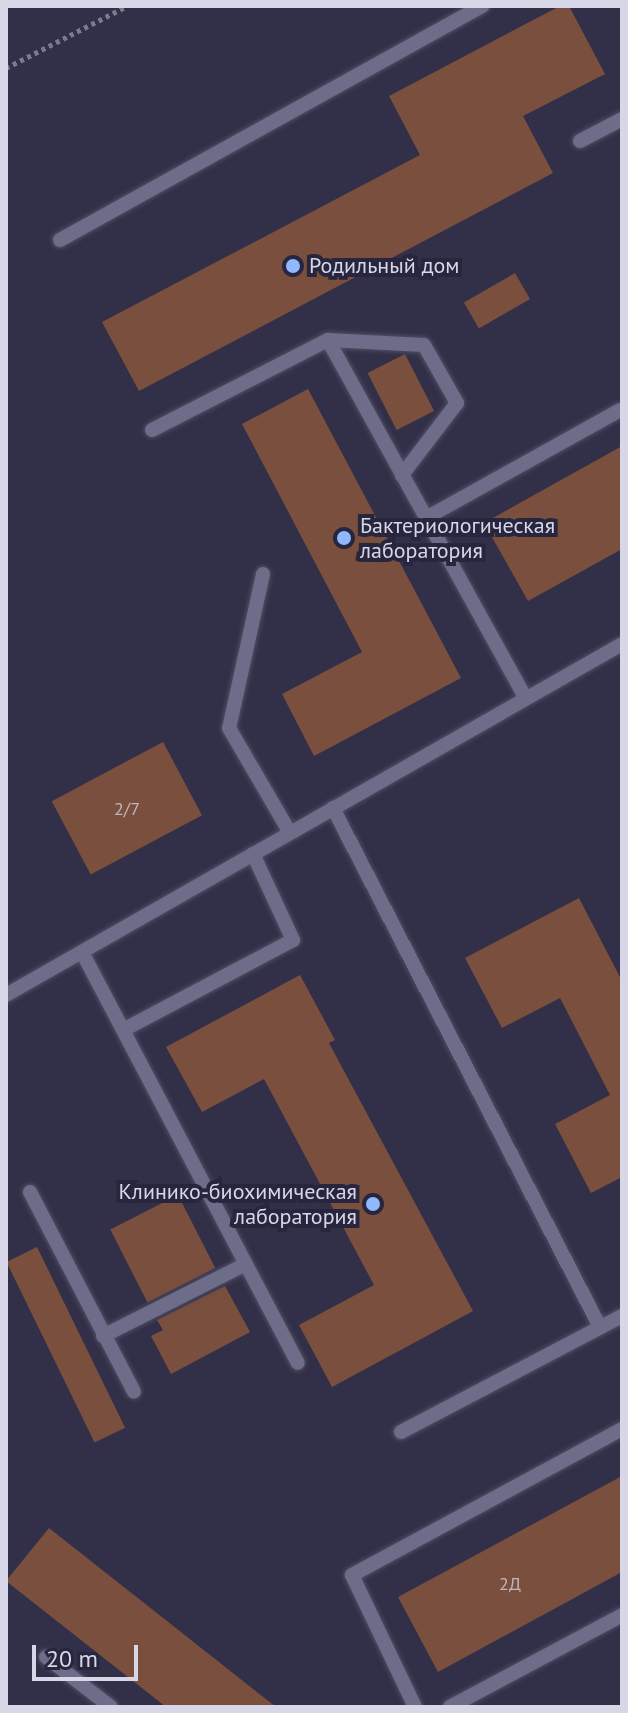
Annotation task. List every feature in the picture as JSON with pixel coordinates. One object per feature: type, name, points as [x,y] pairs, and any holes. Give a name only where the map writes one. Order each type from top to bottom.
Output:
[{"type":"lane","points":[[60,240],[482,6]]},
{"type":"lane","points":[[580,141],[622,119]]},
{"type":"lane","points":[[328,340],[526,698]]},
{"type":"lane","points":[[152,430],[328,340],[424,345],[457,403],[402,475]]},
{"type":"lane","points":[[426,518],[620,410]]},
{"type":"lane","points":[[263,574],[229,728],[290,833]]},
{"type":"lane","points":[[6,995],[622,644]]},
{"type":"lane","points":[[333,808],[600,1327]]},
{"type":"lane","points":[[125,1029],[293,940],[253,854]]},
{"type":"lane","points":[[82,952],[298,1363]]},
{"type":"lane","points":[[30,1192],[134,1392]]},
{"type":"lane","points":[[103,1336],[246,1264]]},
{"type":"lane","points":[[401,1432],[622,1316]]},
{"type":"lane","points":[[415,1707],[352,1575],[622,1429]]},
{"type":"lane","points":[[450,1707],[622,1615]]},
{"type":"lane","points":[[46,1657],[111,1707]]},
{"type":"path","points":[[6,68],[127,6]]},
{"type":"building","name":"Родильный дом","points":[[560,6],[569,6],[605,74],[523,116],[553,173],[139,391],[102,322],[420,155],[389,96]]},
{"type":"building","points":[[515,273],[530,299],[479,328],[464,302]]},
{"type":"building","points":[[405,354],[434,411],[397,430],[368,373]]},
{"type":"building","name":"Бактериологическая лаборатория","points":[[308,389],[461,678],[314,756],[282,694],[362,652],[242,424]]},
{"type":"building","points":[[622,446],[622,549],[528,601],[484,523]]},
{"type":"building","points":[[163,742],[202,815],[91,874],[52,801]]},
{"type":"building","points":[[579,898],[622,981],[622,1177],[591,1193],[555,1124],[610,1095],[560,998],[502,1028],[465,958]]},
{"type":"building","name":"Клинико-биохимическая лаборатория","points":[[300,975],[335,1040],[329,1043],[473,1311],[332,1387],[299,1325],[374,1285],[264,1079],[202,1112],[166,1047]]},
{"type":"building","points":[[178,1195],[215,1268],[148,1303],[110,1230]]},
{"type":"building","points":[[37,1247],[125,1428],[95,1443],[6,1262]]},
{"type":"building","points":[[225,1286],[250,1332],[171,1374],[151,1336],[163,1330],[157,1320]]},
{"type":"building","points":[[622,1476],[622,1572],[438,1672],[398,1597]]},
{"type":"building","points":[[49,1528],[276,1707],[166,1707],[6,1581]]},
{"type":"place","name":"Родильный дом","points":[[293,266]]},
{"type":"place","name":"Бактериологическая лаборатория","points":[[344,538]]},
{"type":"place","name":"Клинико-биохимическая лаборатория","points":[[373,1204]]}]
